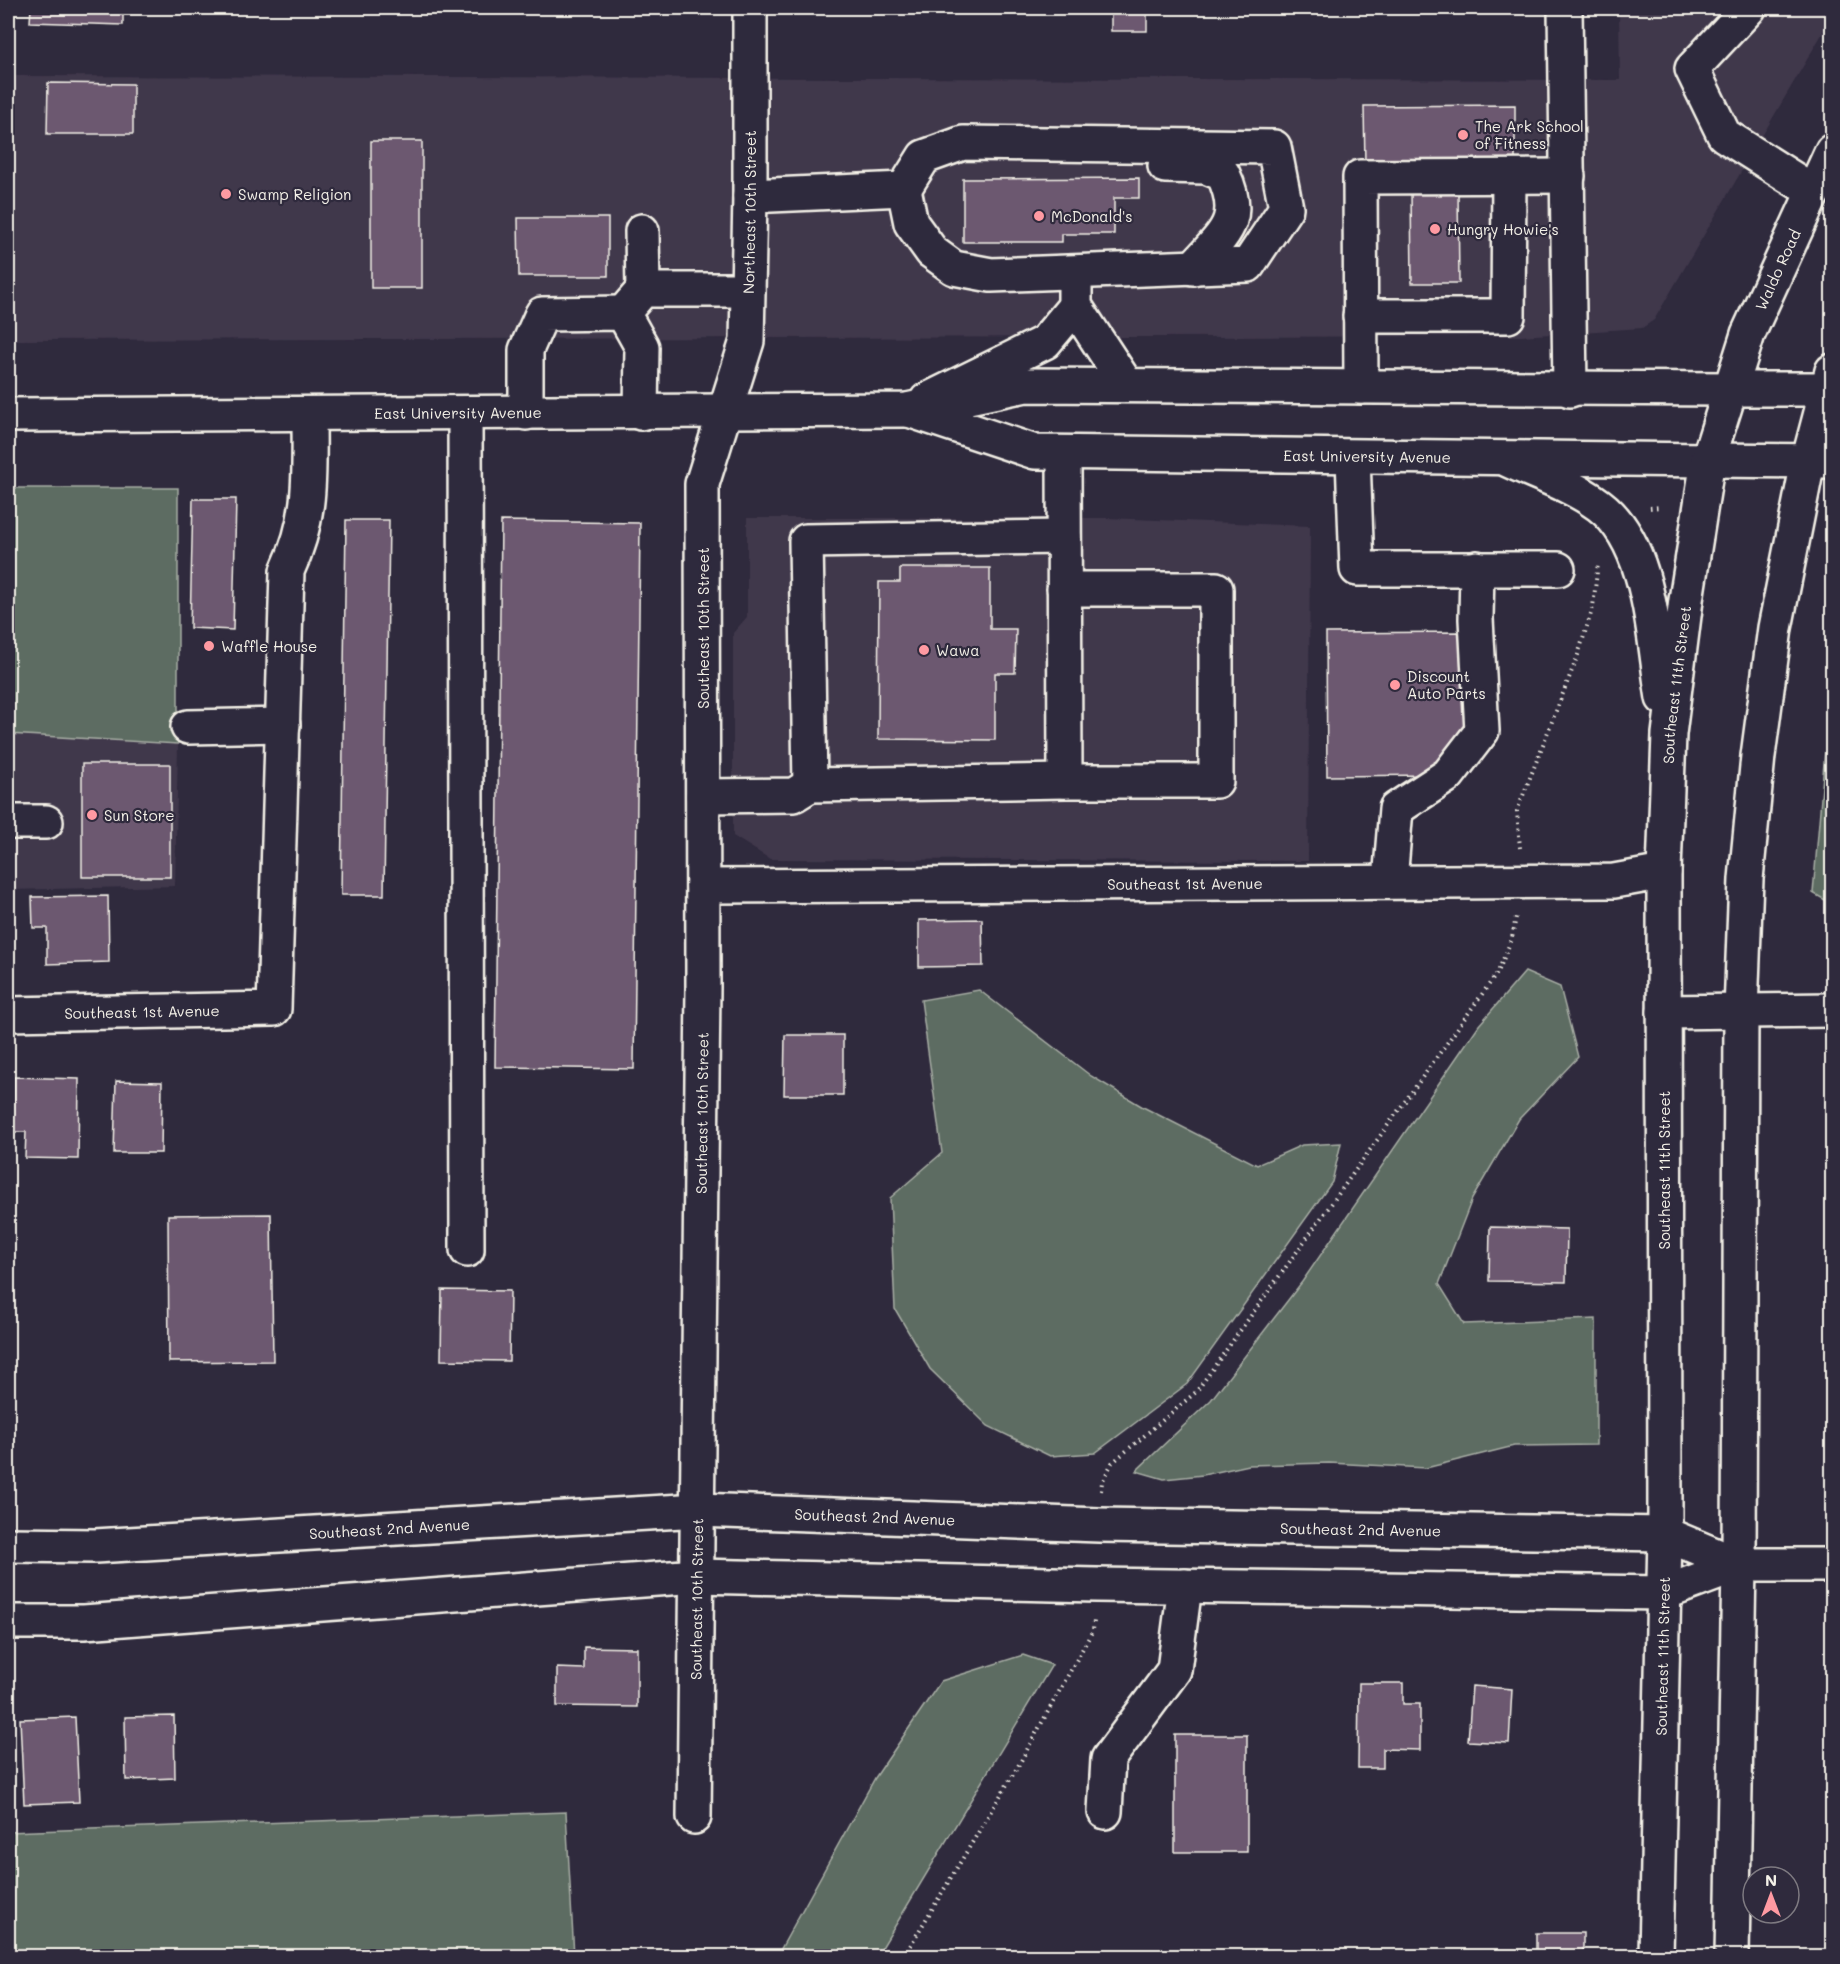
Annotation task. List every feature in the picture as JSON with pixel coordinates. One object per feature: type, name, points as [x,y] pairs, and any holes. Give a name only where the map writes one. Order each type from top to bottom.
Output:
[{"type":"main road","name":"Northeast 10th Street","points":[[723,413],[747,341],[750,8]]},
{"type":"main road","points":[[1565,8],[1570,390]]},
{"type":"main road","points":[[1749,8],[1692,69],[1724,135],[1814,192]]},
{"type":"main road","points":[[963,143],[1009,164],[1206,167],[1223,174],[1232,192],[1234,210],[1228,225],[1193,268]]},
{"type":"main road","points":[[963,143],[1274,147],[1286,208],[1248,265],[992,275],[954,268],[932,252],[910,222],[904,189],[924,157],[963,143]]},
{"type":"main road","name":"Waldo Road","points":[[1728,389],[1748,334],[1833,152]]},
{"type":"main road","points":[[1361,387],[1360,177],[1568,176]]},
{"type":"main road","points":[[1360,316],[1508,316],[1509,177]]},
{"type":"main road","points":[[750,196],[904,189]]},
{"type":"main road","points":[[641,413],[642,347],[633,301],[642,231]]},
{"type":"main road","points":[[1076,272],[1075,306],[1126,384]]},
{"type":"main road","points":[[526,413],[526,350],[542,314],[633,301],[748,290]]},
{"type":"main road","points":[[907,410],[1046,342],[1075,306]]},
{"type":"main road","points":[[1732,1956],[1739,1565],[1741,1011],[1746,879],[1758,756],[1775,628],[1820,461],[1831,383]]},
{"type":"main road","name":"East University Avenue","points":[[8,415],[723,413],[907,410],[1026,385],[1126,384],[1570,390],[1728,389],[1831,383]]},
{"type":"main road","name":"Southeast 11th Street","points":[[1656,1956],[1665,1534],[1664,872],[1669,734],[1691,565],[1708,460],[1728,389]]},
{"type":"main road","name":"East University Avenue","points":[[907,410],[1035,452],[1508,460],[1820,461]]},
{"type":"main road","points":[[465,413],[466,1250]]},
{"type":"main road","name":"Southeast 10th Street","points":[[694,1817],[699,1510],[703,886],[702,484],[723,413]]},
{"type":"main road","points":[[188,727],[283,725],[287,571],[300,542],[308,510],[309,414]]},
{"type":"main road","points":[[1064,453],[1065,782]]},
{"type":"main road","points":[[1353,457],[1357,569],[1558,569]]},
{"type":"main road","points":[[1508,460],[1572,489],[1599,505],[1619,525],[1633,547],[1644,588],[1669,734]]},
{"type":"main road","points":[[810,785],[806,541],[1064,537]]},
{"type":"main road","points":[[1390,881],[1396,809],[1448,775],[1482,731],[1476,619],[1477,568]]},
{"type":"main road","points":[[703,796],[794,795],[810,785],[1216,781],[1216,589],[1064,589]]},
{"type":"main road","name":"Southeast 1st Avenue","points":[[8,1014],[274,1009],[283,725]]},
{"type":"main road","points":[[8,822],[46,822]]},
{"type":"main road","name":"Southeast 1st Avenue","points":[[703,886],[1614,881],[1664,872]]},
{"type":"main road","points":[[1664,1012],[1833,1010]]},
{"type":"main road","name":"Southeast 2nd Avenue","points":[[8,1545],[95,1546],[699,1510],[1099,1525],[1665,1534],[1739,1565]]},
{"type":"main road","name":"Southeast 2nd Avenue","points":[[8,1622],[84,1622],[698,1576],[1664,1593],[1739,1565],[1833,1565]]},
{"type":"main road","points":[[1105,1812],[1108,1759],[1174,1670],[1185,1586]]},
{"type":"path","points":[[1652,507],[1661,507]]},
{"type":"path","points":[[1101,1497],[1102,1482],[1112,1463],[1197,1392],[1498,972],[1512,938],[1522,880],[1518,811],[1578,656],[1593,607],[1599,553]]},
{"type":"path","points":[[904,1956],[1017,1768],[1094,1629],[1094,1616]]},
{"type":"shaded area","points":[[1619,8],[1832,8],[1832,17],[1654,320],[1642,328],[1520,336],[9,340],[9,76],[1620,80]]},
{"type":"shaded area","points":[[747,518],[1105,518],[1310,526],[1308,861],[770,859],[733,836],[733,633],[747,617]]},
{"type":"shaded area","name":"Sun Store","points":[[8,734],[178,744],[175,886],[8,890]]},
{"type":"green space","points":[[8,488],[178,488],[178,744],[8,734]]},
{"type":"green space","points":[[1832,668],[1832,904],[1813,893]]},
{"type":"green space","points":[[1525,972],[1560,987],[1578,1057],[1519,1119],[1472,1199],[1439,1284],[1464,1324],[1596,1319],[1596,1445],[1514,1446],[1426,1468],[1329,1463],[1249,1465],[1203,1475],[1164,1479],[1136,1471],[1211,1400],[1302,1282],[1479,1025]]},
{"type":"green space","points":[[979,990],[1091,1076],[1143,1107],[1257,1165],[1302,1145],[1341,1143],[1332,1182],[1187,1384],[1095,1453],[1050,1456],[988,1426],[930,1369],[895,1309],[890,1198],[942,1153],[921,1000]]},
{"type":"green space","points":[[1023,1655],[1052,1665],[877,1956],[777,1956],[875,1778],[941,1681]]},
{"type":"green space","points":[[566,1812],[574,1956],[8,1956],[8,1832]]},
{"type":"building","points":[[31,8],[123,8],[123,25],[30,22]]},
{"type":"building","points":[[1111,8],[1147,8],[1147,31],[1111,31]]},
{"type":"building","points":[[48,83],[133,84],[133,134],[47,134]]},
{"type":"building","points":[[1515,105],[1515,162],[1365,163],[1364,106]]},
{"type":"building","points":[[371,141],[422,141],[422,288],[371,288]]},
{"type":"building","name":"McDonald's","points":[[1139,178],[1139,198],[1114,198],[1114,234],[1062,234],[1062,242],[963,242],[963,179]]},
{"type":"building","name":"Hungry Howie's","points":[[1411,190],[1458,190],[1459,283],[1412,283]]},
{"type":"building","points":[[518,218],[608,218],[608,276],[519,276]]},
{"type":"building","points":[[193,499],[236,499],[233,630],[190,628]]},
{"type":"building","points":[[346,520],[389,520],[384,895],[341,895]]},
{"type":"building","points":[[501,521],[640,523],[634,1069],[495,1067]]},
{"type":"building","points":[[900,568],[990,568],[990,629],[1016,629],[1015,673],[995,673],[995,740],[878,739],[879,582],[900,582]]},
{"type":"building","name":"Discount Auto Parts","points":[[1463,632],[1464,736],[1438,775],[1327,776],[1326,633]]},
{"type":"building","points":[[82,764],[170,764],[170,877],[82,877]]},
{"type":"building","points":[[108,896],[109,962],[47,964],[47,928],[33,928],[32,897]]},
{"type":"building","points":[[982,919],[983,966],[919,967],[919,920]]},
{"type":"building","points":[[785,1035],[843,1035],[843,1095],[784,1095]]},
{"type":"building","points":[[14,1077],[79,1079],[78,1159],[25,1158],[26,1132],[13,1132]]},
{"type":"building","points":[[116,1081],[162,1082],[161,1153],[114,1153]]},
{"type":"building","points":[[271,1214],[273,1361],[169,1362],[168,1215]]},
{"type":"building","points":[[1490,1227],[1567,1229],[1566,1282],[1489,1281]]},
{"type":"building","points":[[442,1290],[510,1291],[509,1361],[441,1360]]},
{"type":"building","points":[[584,1647],[637,1648],[637,1707],[557,1706],[557,1668],[584,1669]]},
{"type":"building","points":[[1359,1683],[1403,1683],[1403,1704],[1420,1704],[1420,1750],[1383,1749],[1383,1768],[1358,1768]]},
{"type":"building","points":[[1472,1686],[1512,1689],[1509,1743],[1468,1741]]},
{"type":"building","points":[[174,1716],[175,1778],[126,1780],[125,1717]]},
{"type":"building","points":[[75,1717],[79,1802],[24,1804],[20,1719]]},
{"type":"building","points":[[1175,1735],[1247,1735],[1247,1852],[1175,1852]]},
{"type":"building","points":[[1536,1933],[1583,1933],[1583,1956],[1536,1956]]},
{"type":"place","name":"The Ark School of Fitness","points":[[1463,135]]},
{"type":"place","name":"Swamp Religion","points":[[226,194]]},
{"type":"place","name":"McDonald's","points":[[1039,216]]},
{"type":"place","name":"Hungry Howie's","points":[[1435,229]]},
{"type":"place","name":"Waffle House","points":[[209,646]]},
{"type":"place","name":"Wawa","points":[[924,650]]},
{"type":"place","name":"Discount Auto Parts","points":[[1395,685]]},
{"type":"place","name":"Sun Store","points":[[92,815]]}]
